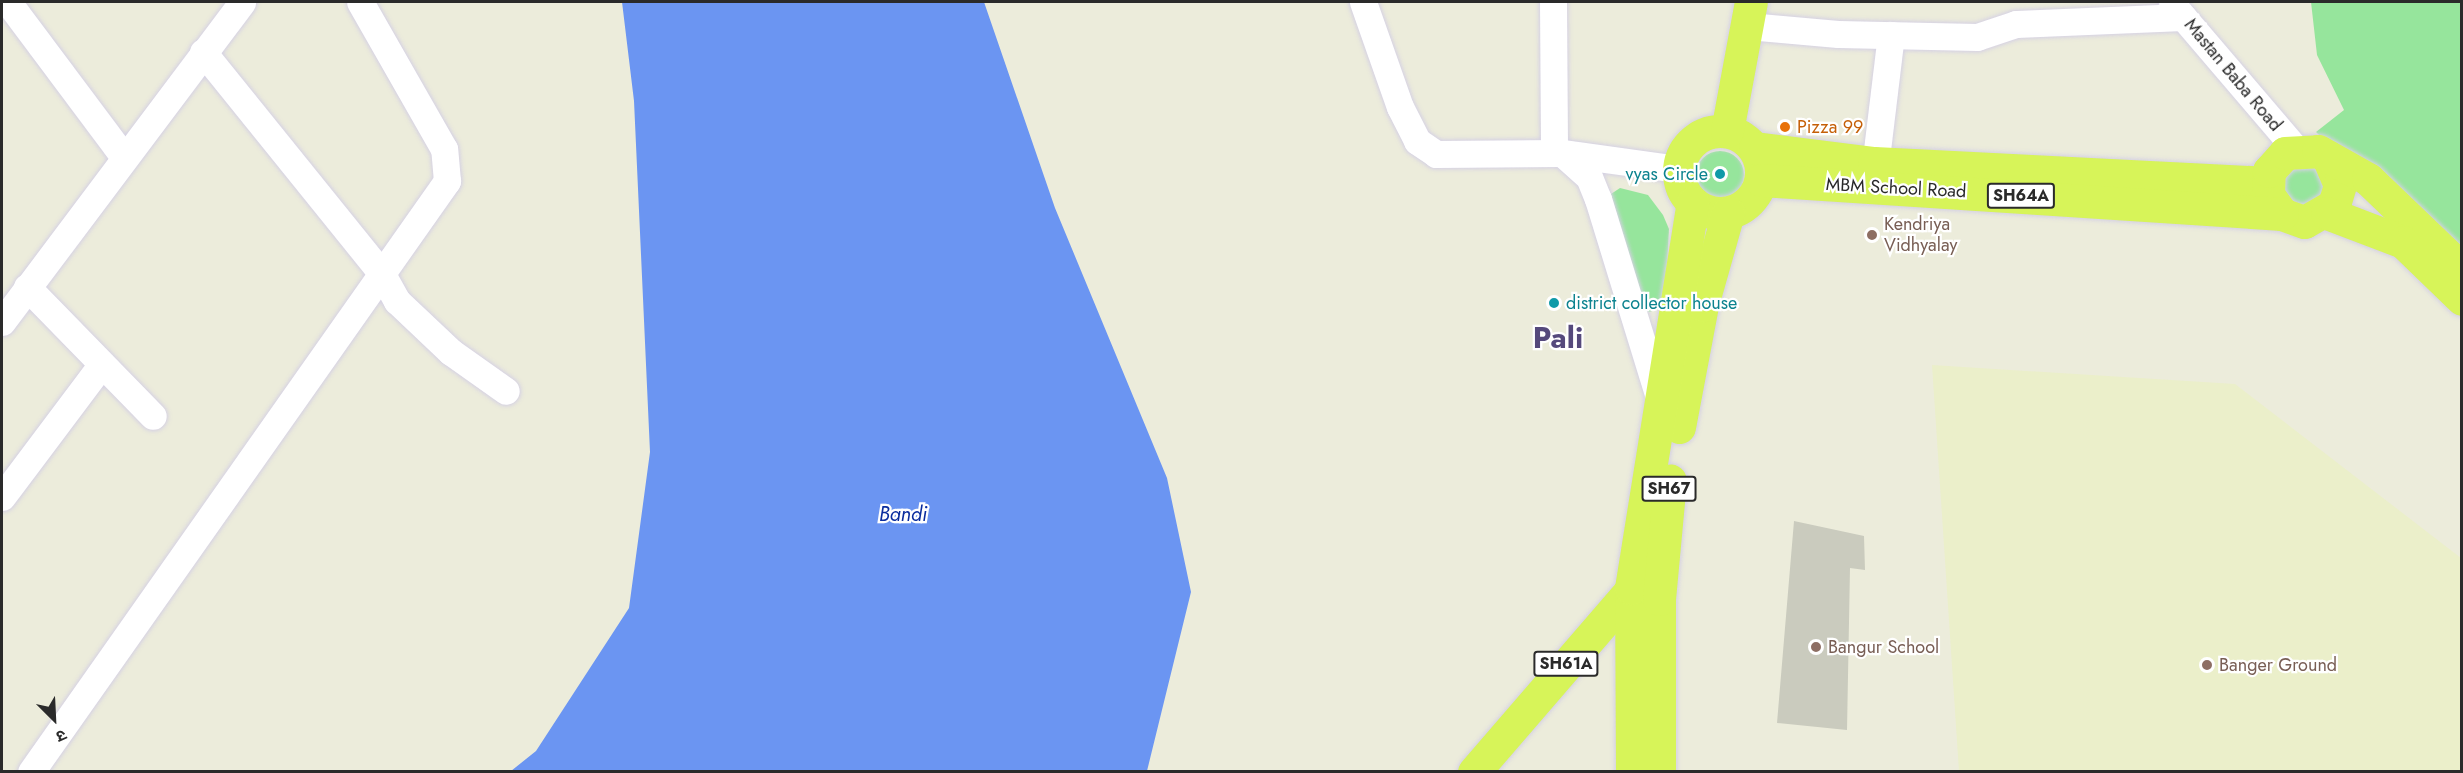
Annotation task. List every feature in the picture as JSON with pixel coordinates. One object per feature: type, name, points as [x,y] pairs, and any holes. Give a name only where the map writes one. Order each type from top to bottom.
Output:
[{"type":"main road","points":[[1727,131],[1750,14]]},
{"type":"main road","points":[[1727,131],[1755,148],[1761,180],[1749,201],[1728,213],[1693,203],[1679,169],[1695,140],[1727,131]]},
{"type":"main road","name":"MBM School Road","points":[[1755,148],[1874,174],[2282,214]]},
{"type":"main road","points":[[2282,214],[2267,183],[2276,161],[2296,149],[2328,157],[2368,179],[2462,269]]},
{"type":"main road","points":[[2328,157],[2340,185],[2327,213],[2403,242],[2462,299]]},
{"type":"main road","name":"MBM School Road","points":[[1761,180],[1874,174],[2267,183]]},
{"type":"main road","name":"SH67","points":[[1632,771],[1631,588],[1693,203]]},
{"type":"main road","name":"SH67","points":[[1659,771],[1661,560],[1681,413],[1728,213]]},
{"type":"main road","name":"SH64A","points":[[2282,214],[2304,222],[2327,213]]},
{"type":"main road","name":"SH61A","points":[[1474,771],[1631,588],[1661,560]]},
{"type":"street","points":[[8,2],[123,156]]},
{"type":"street","points":[[2,322],[123,156],[242,2]]},
{"type":"street","points":[[31,771],[442,189],[448,159],[360,2]]},
{"type":"street","points":[[1363,2],[1417,141],[1436,154],[1558,153],[1679,169]]},
{"type":"street","points":[[1553,2],[1558,153]]},
{"type":"street","points":[[1750,14],[1891,35],[1977,37],[2026,23],[2176,9]]},
{"type":"street","name":"Mastan Baba Road","points":[[2176,9],[2296,149]]},
{"type":"street","points":[[1874,174],[1891,35]]},
{"type":"street","points":[[203,52],[382,274],[418,323],[506,391]]},
{"type":"street","points":[[1558,153],[1589,177],[1598,199],[1660,401]]},
{"type":"street","points":[[27,287],[153,416]]},
{"type":"street","points":[[2,497],[102,364]]},
{"type":"shaded area","name":"Banger Ground","points":[[1932,365],[2235,384],[2461,558],[2461,771],[1959,771]]},
{"type":"green space","points":[[2311,2],[2461,2],[2461,273],[2316,132],[2344,110],[2317,55]]},
{"type":"green space","points":[[1720,151],[1737,158],[1744,175],[1737,192],[1720,199],[1703,192],[1696,175],[1703,158]]},
{"type":"green space","points":[[2304,164],[2312,165],[2318,170],[2323,176],[2323,192],[2318,198],[2312,203],[2304,204],[2296,203],[2290,198],[2285,192],[2284,184],[2285,176],[2290,170],[2296,165]]},
{"type":"green space","points":[[1620,188],[1648,195],[1663,215],[1669,229],[1665,308],[1648,312],[1641,299],[1611,194]]},
{"type":"water","name":"Bandi","points":[[622,2],[984,2],[1055,208],[1167,478],[1191,592],[1147,771],[511,771],[536,751],[629,608],[650,452],[634,101]]},
{"type":"building","name":"Bangur School","points":[[1794,521],[1864,536],[1865,570],[1850,568],[1847,730],[1777,723]]},
{"type":"place","name":"Pizza 99","points":[[1785,127]]},
{"type":"place","name":"vyas Circle","points":[[1720,174]]},
{"type":"place","name":"Kendriya Vidhyalay","points":[[1872,235]]},
{"type":"place","name":"district collector house","points":[[1554,303]]},
{"type":"place","name":"Bangur School","points":[[1816,647]]},
{"type":"place","name":"Banger Ground","points":[[2207,665]]},
{"type":"district","name":"Pali","points":[[1558,338]]}]
